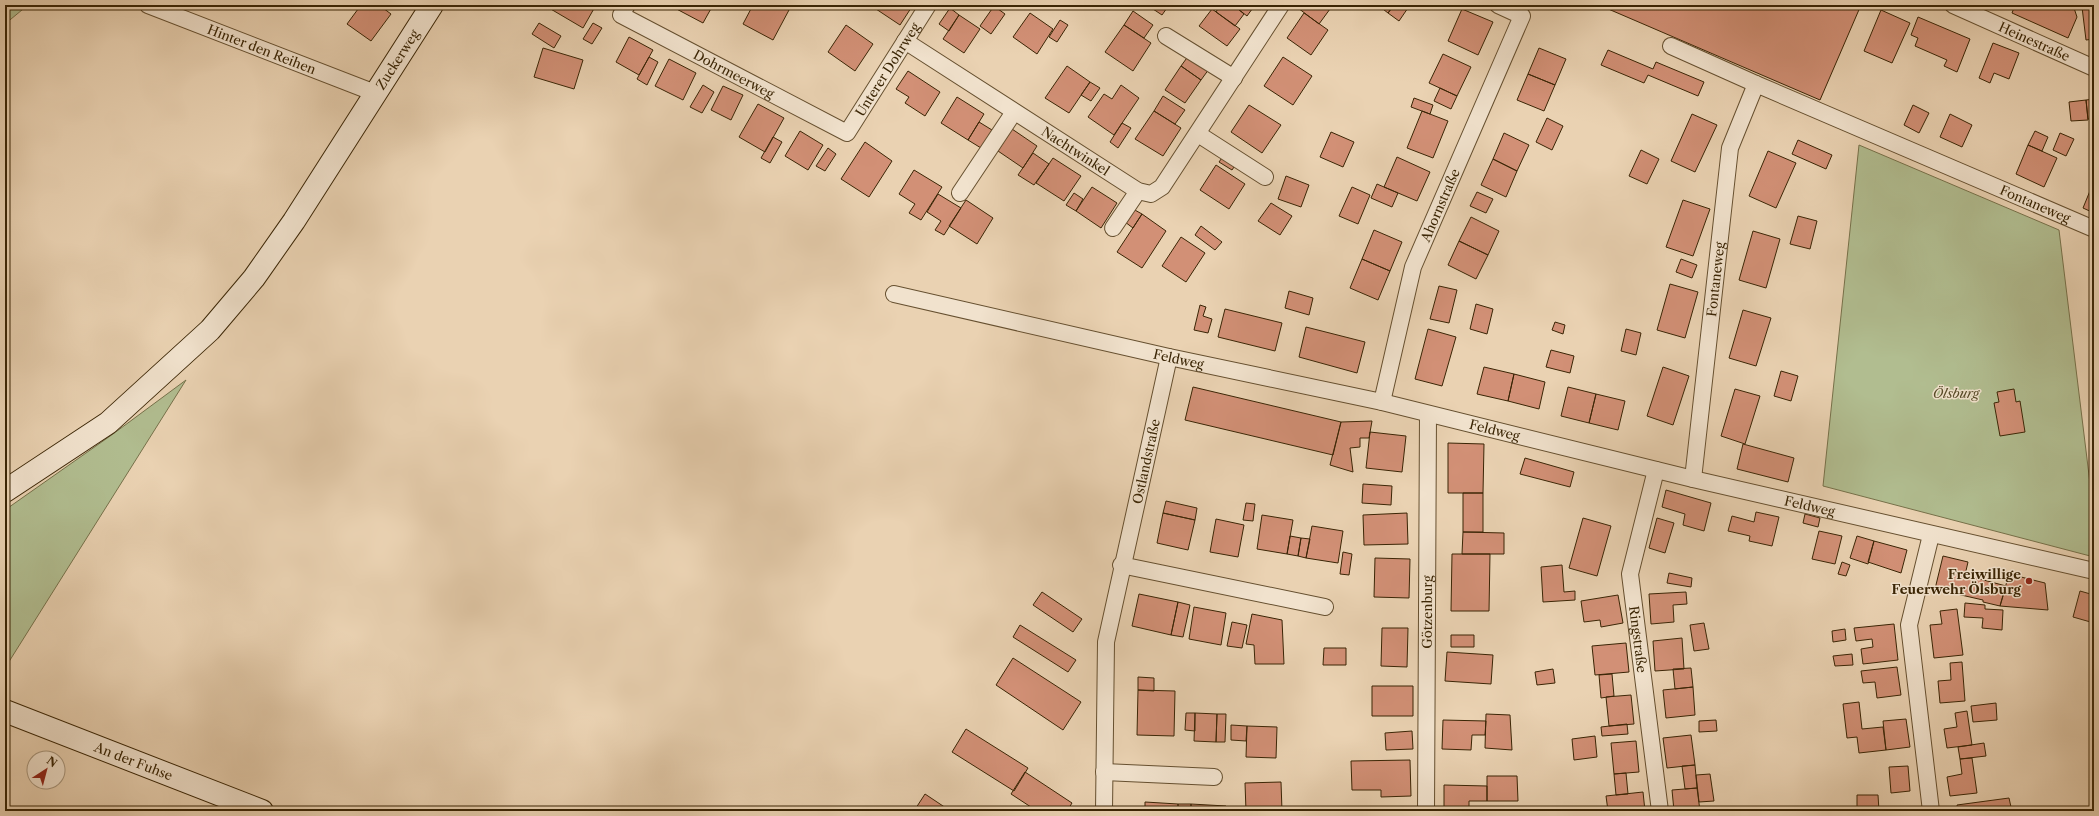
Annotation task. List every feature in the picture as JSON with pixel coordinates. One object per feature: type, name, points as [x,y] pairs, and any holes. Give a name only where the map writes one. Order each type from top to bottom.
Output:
[{"type":"street","name":"Hinter den Reihen","points":[[148,5],[375,93]]},
{"type":"street","name":"Zuckerweg","points":[[5,490],[108,423],[210,330],[254,278],[294,221],[432,5]]},
{"type":"street","name":"Unterer Dohrweg","points":[[847,134],[928,5]]},
{"type":"street","points":[[1113,228],[1138,191],[1151,194],[1162,187],[1281,5]]},
{"type":"street","name":"Ahornstraße","points":[[1382,402],[1413,267],[1522,16],[1498,5]]},
{"type":"street","name":"Heinestraße","points":[[1953,5],[2094,68]]},
{"type":"street","name":"Dohrmeerweg","points":[[624,10],[847,134]]},
{"type":"street","points":[[1166,36],[1234,78]]},
{"type":"street","name":"Nachtwinkel","points":[[905,41],[1138,191]]},
{"type":"street","name":"Fontaneweg","points":[[1671,46],[1756,84],[2094,228]]},
{"type":"street","name":"Fontaneweg","points":[[1693,479],[1730,148],[1756,84]]},
{"type":"street","points":[[960,193],[1014,112]]},
{"type":"street","points":[[1198,134],[1265,177]]},
{"type":"street","name":"Feldweg","points":[[894,294],[1169,357],[1382,402],[1693,479],[1931,535],[2094,571]]},
{"type":"street","name":"Ostlandstraße","points":[[1104,811],[1106,642],[1121,565],[1169,357]]},
{"type":"street","name":"Götzenburg","points":[[1426,811],[1428,414]]},
{"type":"street","name":"Ringstraße","points":[[1656,470],[1630,574],[1660,811]]},
{"type":"street","points":[[1931,535],[1908,625],[1931,811]]},
{"type":"street","points":[[1121,565],[1325,607]]},
{"type":"street","name":"An der Fuhse","points":[[5,711],[262,811]]},
{"type":"street","points":[[1104,772],[1214,777]]},
{"type":"green space","points":[[5,5],[28,5],[5,24]]},
{"type":"green space","name":"Ölsburg","points":[[1859,145],[2059,230],[2094,516],[2094,557],[1823,486]]},
{"type":"green space","points":[[186,380],[5,668],[5,510],[113,434]]},
{"type":"building","points":[[361,5],[379,5],[391,14],[371,41],[347,24]]},
{"type":"building","points":[[551,5],[596,5],[583,28],[549,8]]},
{"type":"building","points":[[669,5],[713,5],[703,23]]},
{"type":"building","points":[[753,5],[781,5],[789,10],[773,40],[743,24]]},
{"type":"building","points":[[870,5],[913,5],[900,25]]},
{"type":"building","points":[[1147,5],[1169,5],[1162,15]]},
{"type":"building","points":[[1220,5],[1233,5],[1244,14],[1235,26],[1216,12]]},
{"type":"building","points":[[1233,5],[1255,5],[1247,16]]},
{"type":"building","points":[[1300,5],[1324,5],[1330,9],[1319,24],[1298,8]]},
{"type":"building","points":[[1394,5],[1388,13],[1379,6]]},
{"type":"building","points":[[1394,5],[1410,5],[1399,21],[1388,13]]},
{"type":"building","points":[[1599,5],[1861,5],[1820,100]]},
{"type":"building","points":[[2015,5],[2073,5],[2077,17],[2068,38],[2012,13]]},
{"type":"building","points":[[2094,5],[2094,39],[2086,40],[2082,7]]},
{"type":"building","points":[[994,6],[1005,14],[991,34],[980,26]]},
{"type":"building","points":[[950,8],[959,15],[949,31],[939,24]]},
{"type":"building","points":[[1212,9],[1240,29],[1227,46],[1199,26]]},
{"type":"building","points":[[1462,9],[1493,22],[1478,55],[1448,41]]},
{"type":"building","points":[[1881,10],[1910,23],[1892,63],[1864,51]]},
{"type":"building","points":[[1133,11],[1153,25],[1144,38],[1124,25]]},
{"type":"building","points":[[1030,13],[1053,29],[1037,54],[1013,37]]},
{"type":"building","points":[[1304,13],[1328,30],[1311,55],[1287,38]]},
{"type":"building","points":[[959,15],[980,29],[964,53],[943,39]]},
{"type":"building","points":[[1918,17],[1970,39],[1957,72],[1944,66],[1947,60],[1915,46],[1918,38],[1911,35]]},
{"type":"building","points":[[1060,20],[1068,25],[1057,42],[1049,37]]},
{"type":"building","points":[[539,23],[561,36],[554,48],[532,34]]},
{"type":"building","points":[[593,23],[602,28],[592,44],[583,39]]},
{"type":"building","points":[[846,25],[873,44],[855,71],[828,52]]},
{"type":"building","points":[[1124,25],[1151,43],[1133,71],[1105,52]]},
{"type":"building","points":[[629,37],[653,50],[639,75],[616,62]]},
{"type":"building","points":[[1993,43],[2019,53],[2009,79],[1994,73],[1990,83],[1979,78]]},
{"type":"building","points":[[543,48],[583,60],[574,89],[534,77]]},
{"type":"building","points":[[1539,48],[1566,59],[1555,85],[1528,74]]},
{"type":"building","points":[[1608,50],[1653,69],[1656,62],[1704,82],[1698,96],[1648,75],[1644,83],[1601,65]]},
{"type":"building","points":[[1443,54],[1471,67],[1457,96],[1429,83]]},
{"type":"building","points":[[1189,55],[1209,69],[1201,80],[1181,66]]},
{"type":"building","points":[[649,57],[658,62],[647,85],[637,79]]},
{"type":"building","points":[[1283,57],[1312,76],[1293,105],[1264,86]]},
{"type":"building","points":[[669,59],[696,73],[683,100],[655,86]]},
{"type":"building","points":[[1067,66],[1090,82],[1069,113],[1045,98]]},
{"type":"building","points":[[1181,66],[1201,80],[1185,103],[1165,90]]},
{"type":"building","points":[[908,71],[940,92],[925,116],[905,103],[909,97],[896,89]]},
{"type":"building","points":[[1528,74],[1555,85],[1544,111],[1517,100]]},
{"type":"building","points":[[1090,82],[1100,88],[1091,101],[1081,95]]},
{"type":"building","points":[[703,85],[714,92],[702,113],[690,107]]},
{"type":"building","points":[[1121,85],[1139,98],[1114,135],[1088,117],[1104,94],[1112,99]]},
{"type":"building","points":[[723,86],[743,95],[731,120],[711,110]]},
{"type":"building","points":[[1440,88],[1457,96],[1451,109],[1434,101]]},
{"type":"building","points":[[1163,96],[1185,110],[1175,124],[1154,111]]},
{"type":"building","points":[[957,97],[984,114],[968,140],[941,123]]},
{"type":"building","points":[[1414,98],[1433,105],[1430,114],[1411,107]]},
{"type":"building","points":[[2094,99],[2094,119],[2088,119],[2086,100]]},
{"type":"building","points":[[2086,100],[2088,120],[2071,121],[2069,102]]},
{"type":"building","points":[[758,104],[784,118],[765,152],[739,137]]},
{"type":"building","points":[[1249,105],[1281,125],[1262,153],[1231,132]]},
{"type":"building","points":[[1913,105],[1929,113],[1919,133],[1904,125]]},
{"type":"building","points":[[1154,111],[1181,128],[1163,156],[1135,139]]},
{"type":"building","points":[[1422,111],[1448,121],[1433,158],[1407,148]]},
{"type":"building","points":[[1692,114],[1717,125],[1695,172],[1671,161]]},
{"type":"building","points":[[1950,114],[1972,125],[1962,147],[1940,137]]},
{"type":"building","points":[[1547,118],[1563,126],[1552,150],[1536,142]]},
{"type":"building","points":[[979,122],[992,130],[981,148],[968,140]]},
{"type":"building","points":[[1122,123],[1131,128],[1118,148],[1110,142]]},
{"type":"building","points":[[1012,129],[1037,146],[1023,168],[998,151]]},
{"type":"building","points":[[800,131],[823,145],[808,170],[785,156]]},
{"type":"building","points":[[2035,131],[2048,137],[2042,151],[2028,145]]},
{"type":"building","points":[[1331,132],[1354,142],[1343,167],[1320,157]]},
{"type":"building","points":[[1504,133],[1529,145],[1517,171],[1493,159]]},
{"type":"building","points":[[2060,133],[2074,139],[2066,156],[2053,150]]},
{"type":"building","points":[[773,137],[782,142],[770,163],[761,158]]},
{"type":"building","points":[[1798,140],[1832,155],[1826,169],[1792,154]]},
{"type":"building","points":[[865,142],[892,161],[869,197],[841,179]]},
{"type":"building","points":[[2028,145],[2057,158],[2044,187],[2016,174]]},
{"type":"building","points":[[828,148],[836,154],[825,171],[816,166]]},
{"type":"building","points":[[1641,150],[1659,159],[1647,184],[1629,176]]},
{"type":"building","points":[[1768,151],[1796,163],[1776,208],[1749,196]]},
{"type":"building","points":[[1033,153],[1049,164],[1034,185],[1018,175]]},
{"type":"building","points":[[1224,155],[1236,164],[1232,170],[1219,162]]},
{"type":"building","points":[[1397,157],[1430,172],[1417,201],[1384,187]]},
{"type":"building","points":[[1053,158],[1081,176],[1064,201],[1036,183]]},
{"type":"building","points":[[1493,159],[1517,171],[1506,197],[1481,185]]},
{"type":"building","points":[[1216,165],[1245,184],[1229,209],[1200,190]]},
{"type":"building","points":[[914,170],[942,187],[921,220],[909,213],[915,204],[899,194]]},
{"type":"building","points":[[1286,176],[1309,185],[1301,207],[1278,199]]},
{"type":"building","points":[[2094,181],[2094,213],[2083,208]]},
{"type":"building","points":[[1377,184],[1398,193],[1392,207],[1371,198]]},
{"type":"building","points":[[1092,187],[1117,203],[1101,228],[1076,211]]},
{"type":"building","points":[[1352,187],[1370,195],[1358,224],[1339,216]]},
{"type":"building","points":[[1477,192],[1493,199],[1486,213],[1470,206]]},
{"type":"building","points":[[1074,193],[1083,199],[1076,211],[1066,205]]},
{"type":"building","points":[[938,194],[961,208],[944,235],[935,230],[941,221],[927,212]]},
{"type":"building","points":[[966,200],[993,218],[977,244],[949,226]]},
{"type":"building","points":[[1683,200],[1710,209],[1693,256],[1666,247]]},
{"type":"building","points":[[1271,203],[1292,216],[1280,235],[1258,221]]},
{"type":"building","points":[[1133,209],[1142,214],[1133,228],[1125,222]]},
{"type":"building","points":[[1142,214],[1166,231],[1142,268],[1117,252]]},
{"type":"building","points":[[1798,216],[1817,221],[1810,249],[1790,244]]},
{"type":"building","points":[[1471,217],[1499,231],[1488,255],[1459,241]]},
{"type":"building","points":[[1201,226],[1222,242],[1215,250],[1195,235]]},
{"type":"building","points":[[1374,230],[1402,242],[1390,271],[1362,259]]},
{"type":"building","points":[[1753,231],[1780,239],[1766,288],[1739,280]]},
{"type":"building","points":[[1181,237],[1205,253],[1186,282],[1162,266]]},
{"type":"building","points":[[1459,241],[1488,255],[1476,279],[1448,265]]},
{"type":"building","points":[[1362,259],[1390,271],[1378,300],[1350,288]]},
{"type":"building","points":[[1681,259],[1697,265],[1692,278],[1676,272]]},
{"type":"building","points":[[1670,284],[1698,292],[1685,338],[1657,330]]},
{"type":"building","points":[[1439,286],[1457,290],[1449,323],[1430,319]]},
{"type":"building","points":[[1289,291],[1313,298],[1309,315],[1285,308]]},
{"type":"building","points":[[1476,304],[1493,309],[1487,334],[1470,329]]},
{"type":"building","points":[[1200,305],[1206,307],[1203,316],[1212,319],[1208,333],[1194,330]]},
{"type":"building","points":[[1225,309],[1282,323],[1275,351],[1218,337]]},
{"type":"building","points":[[1743,310],[1771,318],[1756,366],[1729,358]]},
{"type":"building","points":[[1555,322],[1565,325],[1563,334],[1552,330]]},
{"type":"building","points":[[1306,327],[1365,342],[1357,373],[1299,357]]},
{"type":"building","points":[[1428,329],[1456,337],[1442,386],[1415,379]]},
{"type":"building","points":[[1626,329],[1641,333],[1636,355],[1621,351]]},
{"type":"building","points":[[1551,350],[1574,356],[1570,373],[1546,367]]},
{"type":"building","points":[[1484,367],[1514,374],[1508,401],[1477,394]]},
{"type":"building","points":[[1663,367],[1689,376],[1673,425],[1647,416]]},
{"type":"building","points":[[1781,371],[1798,376],[1791,401],[1774,396]]},
{"type":"building","points":[[1514,374],[1545,382],[1539,409],[1508,401]]},
{"type":"building","points":[[1193,387],[1341,422],[1333,455],[1185,420]]},
{"type":"building","points":[[1568,387],[1596,394],[1589,423],[1561,416]]},
{"type":"building","points":[[1735,389],[1760,396],[1745,444],[1721,436]]},
{"type":"building","points":[[2014,389],[2016,402],[2020,401],[2025,432],[2000,436],[1994,403],[1999,402],[1997,392]]},
{"type":"building","points":[[1596,394],[1625,401],[1618,430],[1589,423]]},
{"type":"building","points":[[1372,421],[1369,438],[1360,438],[1360,447],[1350,448],[1353,472],[1330,465],[1341,422]]},
{"type":"building","points":[[1370,432],[1406,436],[1402,472],[1366,468]]},
{"type":"building","points":[[1448,443],[1484,444],[1483,493],[1448,493]]},
{"type":"building","points":[[1743,444],[1794,458],[1788,482],[1737,469]]},
{"type":"building","points":[[1525,458],[1574,472],[1570,487],[1520,474]]},
{"type":"building","points":[[1363,484],[1392,486],[1391,505],[1362,503]]},
{"type":"building","points":[[1666,490],[1711,503],[1704,531],[1683,525],[1685,514],[1662,507]]},
{"type":"building","points":[[1463,493],[1483,493],[1483,532],[1463,532]]},
{"type":"building","points":[[1166,501],[1197,508],[1195,520],[1163,513]]},
{"type":"building","points":[[1246,503],[1255,504],[1253,521],[1243,520]]},
{"type":"building","points":[[1756,512],[1779,517],[1772,546],[1749,541],[1750,536],[1728,531],[1732,516],[1754,522]]},
{"type":"building","points":[[1163,513],[1195,520],[1188,550],[1157,543]]},
{"type":"building","points":[[1407,513],[1408,544],[1364,545],[1363,515]]},
{"type":"building","points":[[1805,514],[1820,518],[1818,527],[1803,523]]},
{"type":"building","points":[[1262,515],[1293,520],[1287,554],[1257,549]]},
{"type":"building","points":[[1583,518],[1611,526],[1597,576],[1569,568]]},
{"type":"building","points":[[1657,518],[1674,523],[1665,553],[1649,548]]},
{"type":"building","points":[[1216,519],[1244,525],[1238,557],[1210,552]]},
{"type":"building","points":[[1312,526],[1343,531],[1338,563],[1306,558]]},
{"type":"building","points":[[1819,531],[1842,536],[1835,564],[1812,559]]},
{"type":"building","points":[[1463,532],[1504,533],[1504,554],[1462,554]]},
{"type":"building","points":[[1290,536],[1301,538],[1298,556],[1287,554]]},
{"type":"building","points":[[1857,536],[1874,541],[1868,564],[1850,558]]},
{"type":"building","points":[[1301,538],[1310,539],[1306,558],[1298,556]]},
{"type":"building","points":[[1874,541],[1907,550],[1901,573],[1868,562]]},
{"type":"building","points":[[1343,552],[1352,554],[1349,575],[1340,574]]},
{"type":"building","points":[[1452,554],[1490,554],[1489,611],[1451,611]]},
{"type":"building","points":[[1943,556],[1968,562],[1965,575],[2006,586],[2000,606],[1983,602],[1983,600],[1935,589]]},
{"type":"building","points":[[1375,558],[1410,559],[1409,598],[1374,597]]},
{"type":"building","points":[[1842,562],[1850,565],[1846,576],[1838,574]]},
{"type":"building","points":[[1562,565],[1564,592],[1575,591],[1575,600],[1543,602],[1541,567]]},
{"type":"building","points":[[1669,573],[1692,578],[1691,587],[1667,583]]},
{"type":"building","points":[[2009,574],[2045,583],[2048,610],[2000,606]]},
{"type":"building","points":[[2080,591],[2094,595],[2094,623],[2073,617]]},
{"type":"building","points":[[1042,592],[1082,619],[1073,632],[1033,605]]},
{"type":"building","points":[[1686,592],[1687,604],[1673,605],[1674,622],[1651,624],[1649,594]]},
{"type":"building","points":[[1139,594],[1178,602],[1171,635],[1132,626]]},
{"type":"building","points":[[1618,595],[1623,623],[1601,627],[1600,620],[1584,622],[1581,601]]},
{"type":"building","points":[[1178,602],[1190,605],[1183,637],[1171,635]]},
{"type":"building","points":[[1965,603],[1985,605],[1985,609],[2003,610],[2002,630],[1982,628],[1983,618],[1964,617]]},
{"type":"building","points":[[1194,607],[1226,613],[1221,645],[1189,639]]},
{"type":"building","points":[[1957,609],[1963,655],[1934,658],[1930,625],[1942,624],[1940,611]]},
{"type":"building","points":[[1252,614],[1282,620],[1284,664],[1255,664],[1254,645],[1246,644]]},
{"type":"building","points":[[1232,622],[1247,625],[1242,648],[1227,646]]},
{"type":"building","points":[[1704,623],[1709,649],[1694,651],[1690,625]]},
{"type":"building","points":[[1894,624],[1898,660],[1863,664],[1861,649],[1873,647],[1872,639],[1856,641],[1854,628]]},
{"type":"building","points":[[1020,625],[1076,660],[1068,672],[1013,637]]},
{"type":"building","points":[[1382,628],[1408,628],[1407,667],[1381,666]]},
{"type":"building","points":[[1845,629],[1846,640],[1833,642],[1832,631]]},
{"type":"building","points":[[1451,635],[1474,635],[1474,647],[1451,647]]},
{"type":"building","points":[[1682,638],[1684,669],[1655,671],[1653,641]]},
{"type":"building","points":[[1626,643],[1629,672],[1595,675],[1592,646]]},
{"type":"building","points":[[1324,648],[1346,648],[1346,665],[1323,665]]},
{"type":"building","points":[[1447,652],[1493,655],[1491,684],[1445,681]]},
{"type":"building","points":[[1852,654],[1853,665],[1835,666],[1833,656]]},
{"type":"building","points":[[1013,658],[1081,702],[1063,730],[996,685]]},
{"type":"building","points":[[1962,662],[1965,701],[1940,703],[1938,681],[1951,680],[1950,663]]},
{"type":"building","points":[[1897,667],[1901,695],[1877,698],[1875,682],[1863,683],[1861,671]]},
{"type":"building","points":[[1691,668],[1693,687],[1675,689],[1673,669]]},
{"type":"building","points":[[1553,669],[1555,683],[1537,685],[1535,672]]},
{"type":"building","points":[[1612,674],[1614,696],[1601,698],[1599,675]]},
{"type":"building","points":[[1138,677],[1154,678],[1154,691],[1138,690]]},
{"type":"building","points":[[1372,686],[1413,686],[1413,716],[1372,716]]},
{"type":"building","points":[[1693,687],[1695,715],[1666,718],[1663,690]]},
{"type":"building","points":[[1138,690],[1175,691],[1174,736],[1137,735]]},
{"type":"building","points":[[1631,695],[1634,724],[1609,726],[1606,697]]},
{"type":"building","points":[[1859,702],[1862,729],[1883,727],[1886,750],[1859,753],[1857,737],[1847,738],[1843,704]]},
{"type":"building","points":[[1996,703],[1997,720],[1973,722],[1971,706]]},
{"type":"building","points":[[1967,711],[1972,745],[1947,748],[1944,729],[1957,727],[1955,713]]},
{"type":"building","points":[[1186,713],[1195,713],[1195,731],[1185,730]]},
{"type":"building","points":[[1195,713],[1217,714],[1216,742],[1194,741]]},
{"type":"building","points":[[1217,714],[1226,714],[1225,742],[1216,742]]},
{"type":"building","points":[[1486,714],[1510,715],[1512,750],[1485,748]]},
{"type":"building","points":[[1906,719],[1910,747],[1886,750],[1883,721]]},
{"type":"building","points":[[1443,720],[1486,721],[1485,735],[1472,735],[1471,750],[1442,749]]},
{"type":"building","points":[[1716,720],[1717,731],[1699,732],[1699,721]]},
{"type":"building","points":[[1627,724],[1628,734],[1602,736],[1601,727]]},
{"type":"building","points":[[1231,725],[1247,726],[1246,741],[1231,740]]},
{"type":"building","points":[[1247,726],[1277,727],[1276,758],[1246,757]]},
{"type":"building","points":[[966,729],[1028,768],[1014,791],[952,752]]},
{"type":"building","points":[[1412,731],[1413,749],[1386,750],[1385,733]]},
{"type":"building","points":[[1691,735],[1695,765],[1667,768],[1663,738]]},
{"type":"building","points":[[1595,736],[1597,757],[1574,760],[1572,739]]},
{"type":"building","points":[[1636,741],[1639,772],[1614,774],[1611,743]]},
{"type":"building","points":[[1984,743],[1986,756],[1960,759],[1958,747]]},
{"type":"building","points":[[1972,758],[1977,793],[1950,796],[1947,777],[1962,774],[1960,759]]},
{"type":"building","points":[[1410,760],[1411,796],[1381,797],[1381,790],[1352,790],[1351,761]]},
{"type":"building","points":[[1695,765],[1697,788],[1685,789],[1682,766]]},
{"type":"building","points":[[1908,766],[1910,791],[1891,793],[1889,767]]},
{"type":"building","points":[[1025,772],[1072,803],[1067,811],[1037,811],[1011,794]]},
{"type":"building","points":[[1626,773],[1628,794],[1616,795],[1614,774]]},
{"type":"building","points":[[1710,774],[1714,801],[1699,802],[1696,775]]},
{"type":"building","points":[[1487,776],[1517,776],[1518,801],[1487,801]]},
{"type":"building","points":[[1281,782],[1282,811],[1246,811],[1245,783]]},
{"type":"building","points":[[1444,785],[1487,786],[1487,801],[1469,801],[1469,811],[1444,811]]},
{"type":"building","points":[[1697,788],[1700,811],[1674,811],[1672,790]]},
{"type":"building","points":[[1643,792],[1645,811],[1608,811],[1606,796]]},
{"type":"building","points":[[925,794],[949,810],[950,811],[914,811]]},
{"type":"building","points":[[1857,795],[1878,795],[1879,811],[1857,811]]},
{"type":"building","points":[[2009,798],[2011,807],[1985,811],[1975,811],[1975,809],[1958,811],[1957,805]]},
{"type":"building","points":[[1145,802],[1178,804],[1178,811],[1145,811]]},
{"type":"building","points":[[1178,804],[1191,804],[1191,811],[1178,811]]},
{"type":"building","points":[[1191,804],[1226,806],[1226,811],[1191,811]]},
{"type":"place","name":"Freiwillige Feuerwehr Ölsburg","points":[[2029,581]]}]
